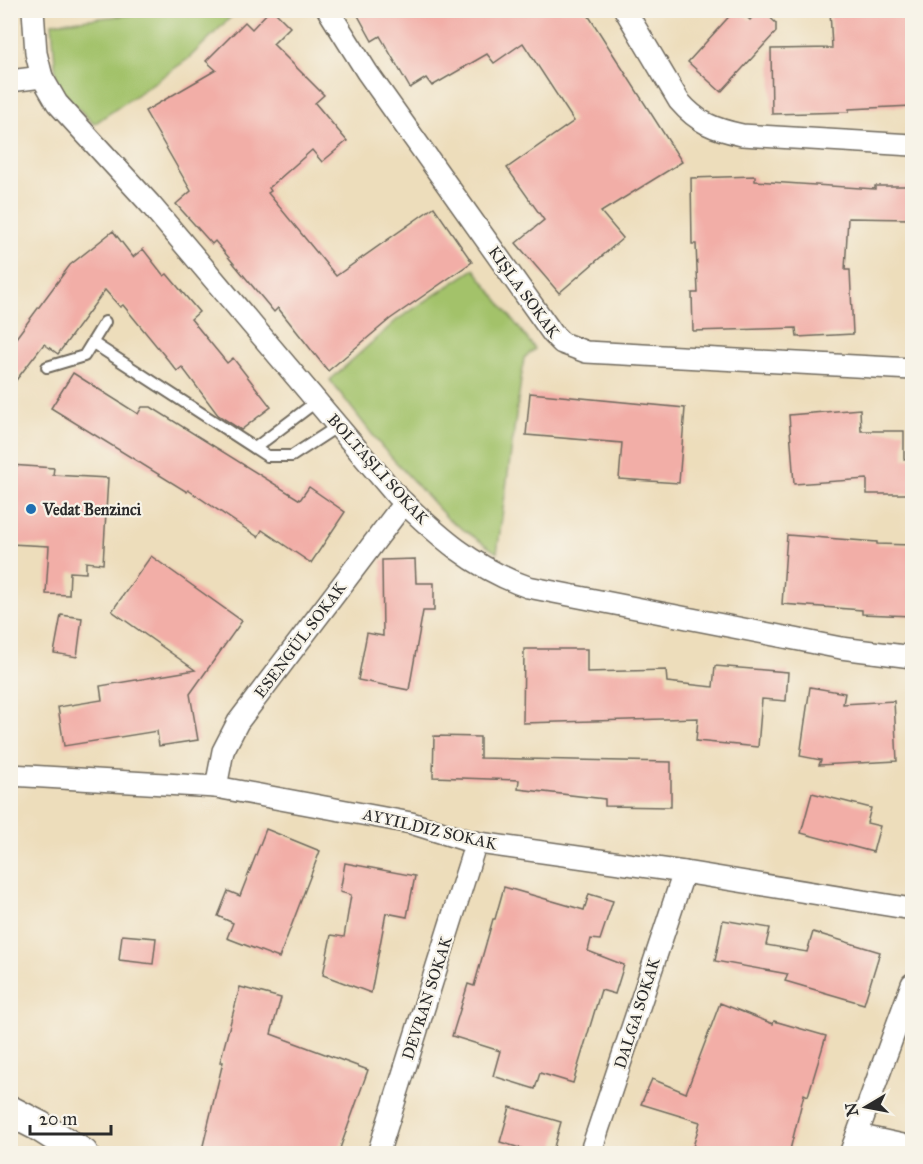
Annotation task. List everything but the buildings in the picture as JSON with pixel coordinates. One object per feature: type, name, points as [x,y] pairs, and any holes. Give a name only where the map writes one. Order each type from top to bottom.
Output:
[{"type":"street","points":[[33,10],[36,53],[42,77],[57,103],[150,204],[404,502],[434,530],[477,564],[492,573],[528,587],[840,648],[912,657]]},
{"type":"street","points":[[328,10],[341,34],[399,118],[553,334],[562,343],[586,352],[912,369]]},
{"type":"street","points":[[632,13],[679,102],[704,124],[742,135],[912,145]]},
{"type":"street","points":[[10,81],[42,77]]},
{"type":"street","name":"ESENGÜL SOKAK","points":[[216,788],[223,751],[238,722],[404,502]]},
{"type":"street","points":[[14,775],[216,788],[411,822],[476,842],[684,872],[912,909]]},
{"type":"street","name":"DEVRAN SOKAK","points":[[378,1154],[476,842]]},
{"type":"street","name":"DALGA SOKAK","points":[[590,1154],[684,872]]},
{"type":"street","points":[[912,984],[854,1144],[912,1147]]},
{"type":"street","points":[[10,1111],[83,1154]]},
{"type":"lane","points":[[47,367],[84,356],[105,322]]},
{"type":"lane","points":[[93,344],[267,456],[292,456],[338,426]]},
{"type":"lane","points":[[255,448],[317,401]]},
{"type":"green space","points":[[178,10],[237,11],[188,59],[94,124],[63,93],[56,76],[52,23]]},
{"type":"green space","points":[[474,269],[535,349],[524,358],[497,553],[448,519],[382,447],[330,380],[398,319]]},
{"type":"place","name":"Vedat Benzinci","points":[[31,509]]}]
